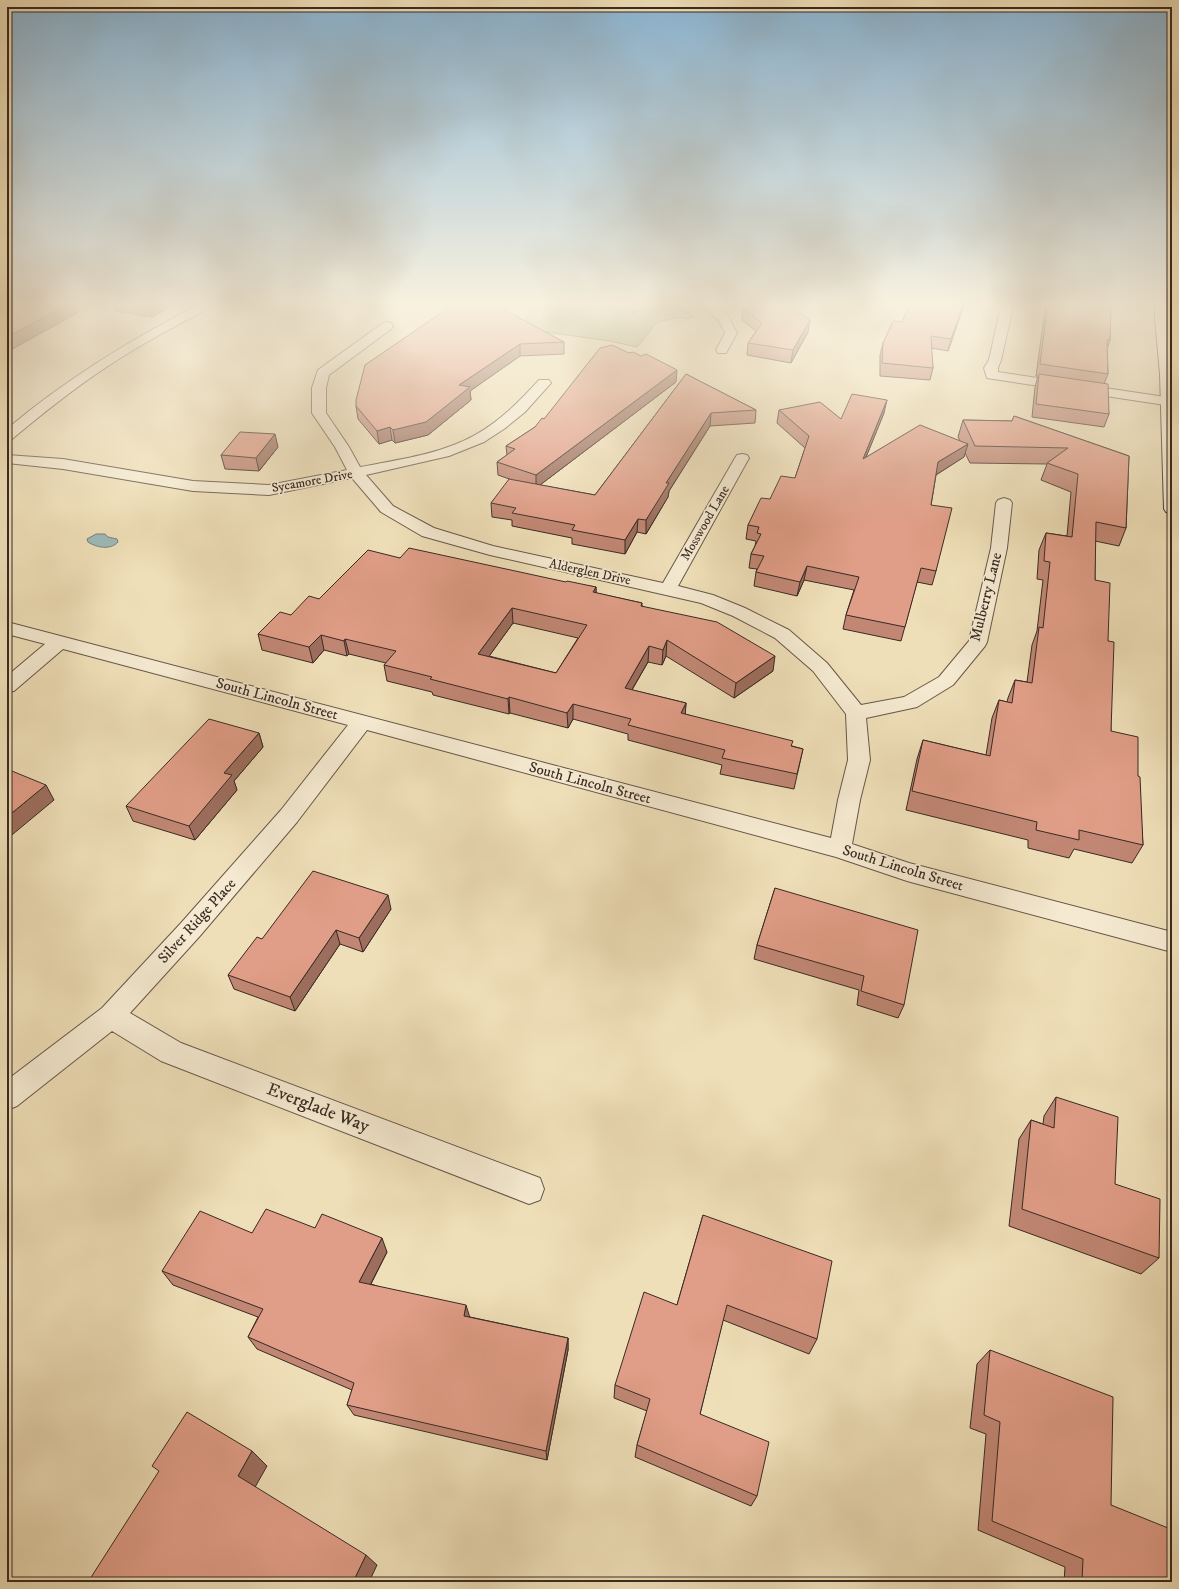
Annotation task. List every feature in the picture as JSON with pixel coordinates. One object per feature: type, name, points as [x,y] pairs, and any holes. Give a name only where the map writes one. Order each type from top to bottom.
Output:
[{"type":"street","points":[[7,436],[48,402],[85,376]]},
{"type":"street","name":"Alderglen Drive","points":[[322,376],[319,388],[319,413],[342,447],[356,473],[387,509],[428,532],[490,550],[707,599],[739,612],[782,634],[820,667],[856,713]]},
{"type":"street","points":[[1000,376],[1170,401]]},
{"type":"street","points":[[1167,376],[1170,401],[1172,509]]},
{"type":"street","name":"Sycamore Drive","points":[[7,459],[71,465],[193,486],[269,490],[356,473],[444,453],[478,439],[500,426],[520,409],[544,383]]},
{"type":"street","name":"Mosswood Lane","points":[[668,589],[742,458]]},
{"type":"street","name":"Mulberry Lane","points":[[856,713],[910,702],[946,681],[978,642],[999,548],[1004,503]]},
{"type":"street","name":"South Lincoln Street","points":[[7,628],[840,849],[908,872],[1172,942]]},
{"type":"street","points":[[7,686],[59,642]]},
{"type":"street","points":[[840,849],[849,800],[859,760],[856,713]]},
{"type":"street","name":"Silver Ridge Place","points":[[7,1097],[111,1016],[190,930],[289,816],[362,722]]},
{"type":"street","name":"Everglade Way","points":[[111,1016],[171,1052],[529,1189]]},
{"type":"water","points":[[96,534],[105,534],[108,537],[117,539],[118,542],[115,545],[104,547],[96,546],[88,542],[87,539]]},
{"type":"building","points":[[362,376],[472,376],[459,385],[470,387],[426,422],[393,430],[390,427],[377,431],[356,406],[356,400]]},
{"type":"building","points":[[578,376],[669,376],[536,475],[497,462],[515,449],[506,446],[535,427],[542,418],[544,419]]},
{"type":"building","points":[[684,376],[690,376],[756,410],[711,413],[666,483],[669,483],[646,520],[638,519],[625,540],[572,530],[575,525],[512,513],[516,508],[491,503],[509,479],[595,495]]},
{"type":"building","points":[[1039,376],[1054,376],[1108,384],[1109,414],[1036,404]]},
{"type":"building","points":[[852,394],[887,400],[863,459],[920,425],[968,444],[938,462],[931,505],[952,508],[936,571],[921,568],[905,627],[846,615],[859,577],[807,566],[800,582],[756,572],[764,556],[751,554],[761,534],[757,533],[759,527],[748,525],[761,498],[770,499],[781,476],[795,478],[809,436],[779,410],[820,402],[841,419]]},
{"type":"building","points":[[1014,416],[1129,456],[1126,528],[1096,522],[1095,580],[1110,583],[1108,641],[1114,642],[1111,731],[1138,737],[1138,776],[1140,777],[1143,845],[1079,830],[1079,840],[1036,830],[1037,822],[912,791],[923,740],[990,756],[999,700],[1012,703],[1015,680],[1032,683],[1039,627],[1043,628],[1050,562],[1044,561],[1046,533],[1072,537],[1078,474],[1047,463],[1068,448],[975,446],[963,420],[1012,421]]},
{"type":"building","points":[[240,432],[275,434],[256,458],[221,455]]},
{"type":"building","points":[[409,548],[566,582],[596,587],[593,592],[642,603],[641,606],[717,622],[775,656],[736,683],[667,640],[663,650],[649,646],[625,688],[686,703],[681,713],[793,741],[791,746],[803,749],[797,774],[722,758],[725,750],[628,725],[631,719],[573,704],[567,713],[509,697],[508,699],[430,679],[432,677],[384,665],[396,651],[321,635],[309,647],[258,634],[280,612],[291,615],[309,596],[319,599],[368,550],[400,558]],"holes":[[[512,608],[587,625],[556,673],[478,654]]]},
{"type":"building","points":[[209,719],[259,733],[224,773],[232,775],[189,826],[126,806]]},
{"type":"building","points":[[7,769],[46,785],[7,817]]},
{"type":"building","points":[[313,871],[388,895],[359,938],[336,930],[290,997],[228,975],[257,937],[262,939]]},
{"type":"building","points":[[775,888],[918,930],[904,1005],[861,991],[864,976],[757,945]]},
{"type":"building","points":[[1056,1097],[1118,1117],[1115,1184],[1160,1199],[1159,1258],[1022,1209],[1031,1120],[1054,1128]]},
{"type":"building","points":[[266,1209],[315,1228],[322,1214],[382,1238],[359,1282],[466,1305],[464,1316],[568,1338],[546,1451],[347,1405],[354,1383],[248,1337],[263,1309],[162,1271],[200,1211],[252,1233]]},
{"type":"building","points":[[703,1215],[832,1261],[817,1339],[727,1305],[700,1414],[769,1442],[757,1496],[637,1445],[650,1399],[615,1385],[644,1292],[677,1305]]},
{"type":"building","points":[[990,1350],[1113,1397],[1111,1505],[1168,1528],[1169,1582],[1082,1582],[1083,1559],[992,1521],[1000,1422],[984,1415]]},
{"type":"building","points":[[187,1412],[252,1451],[238,1476],[366,1555],[353,1582],[88,1582],[159,1471],[152,1466]]}]
